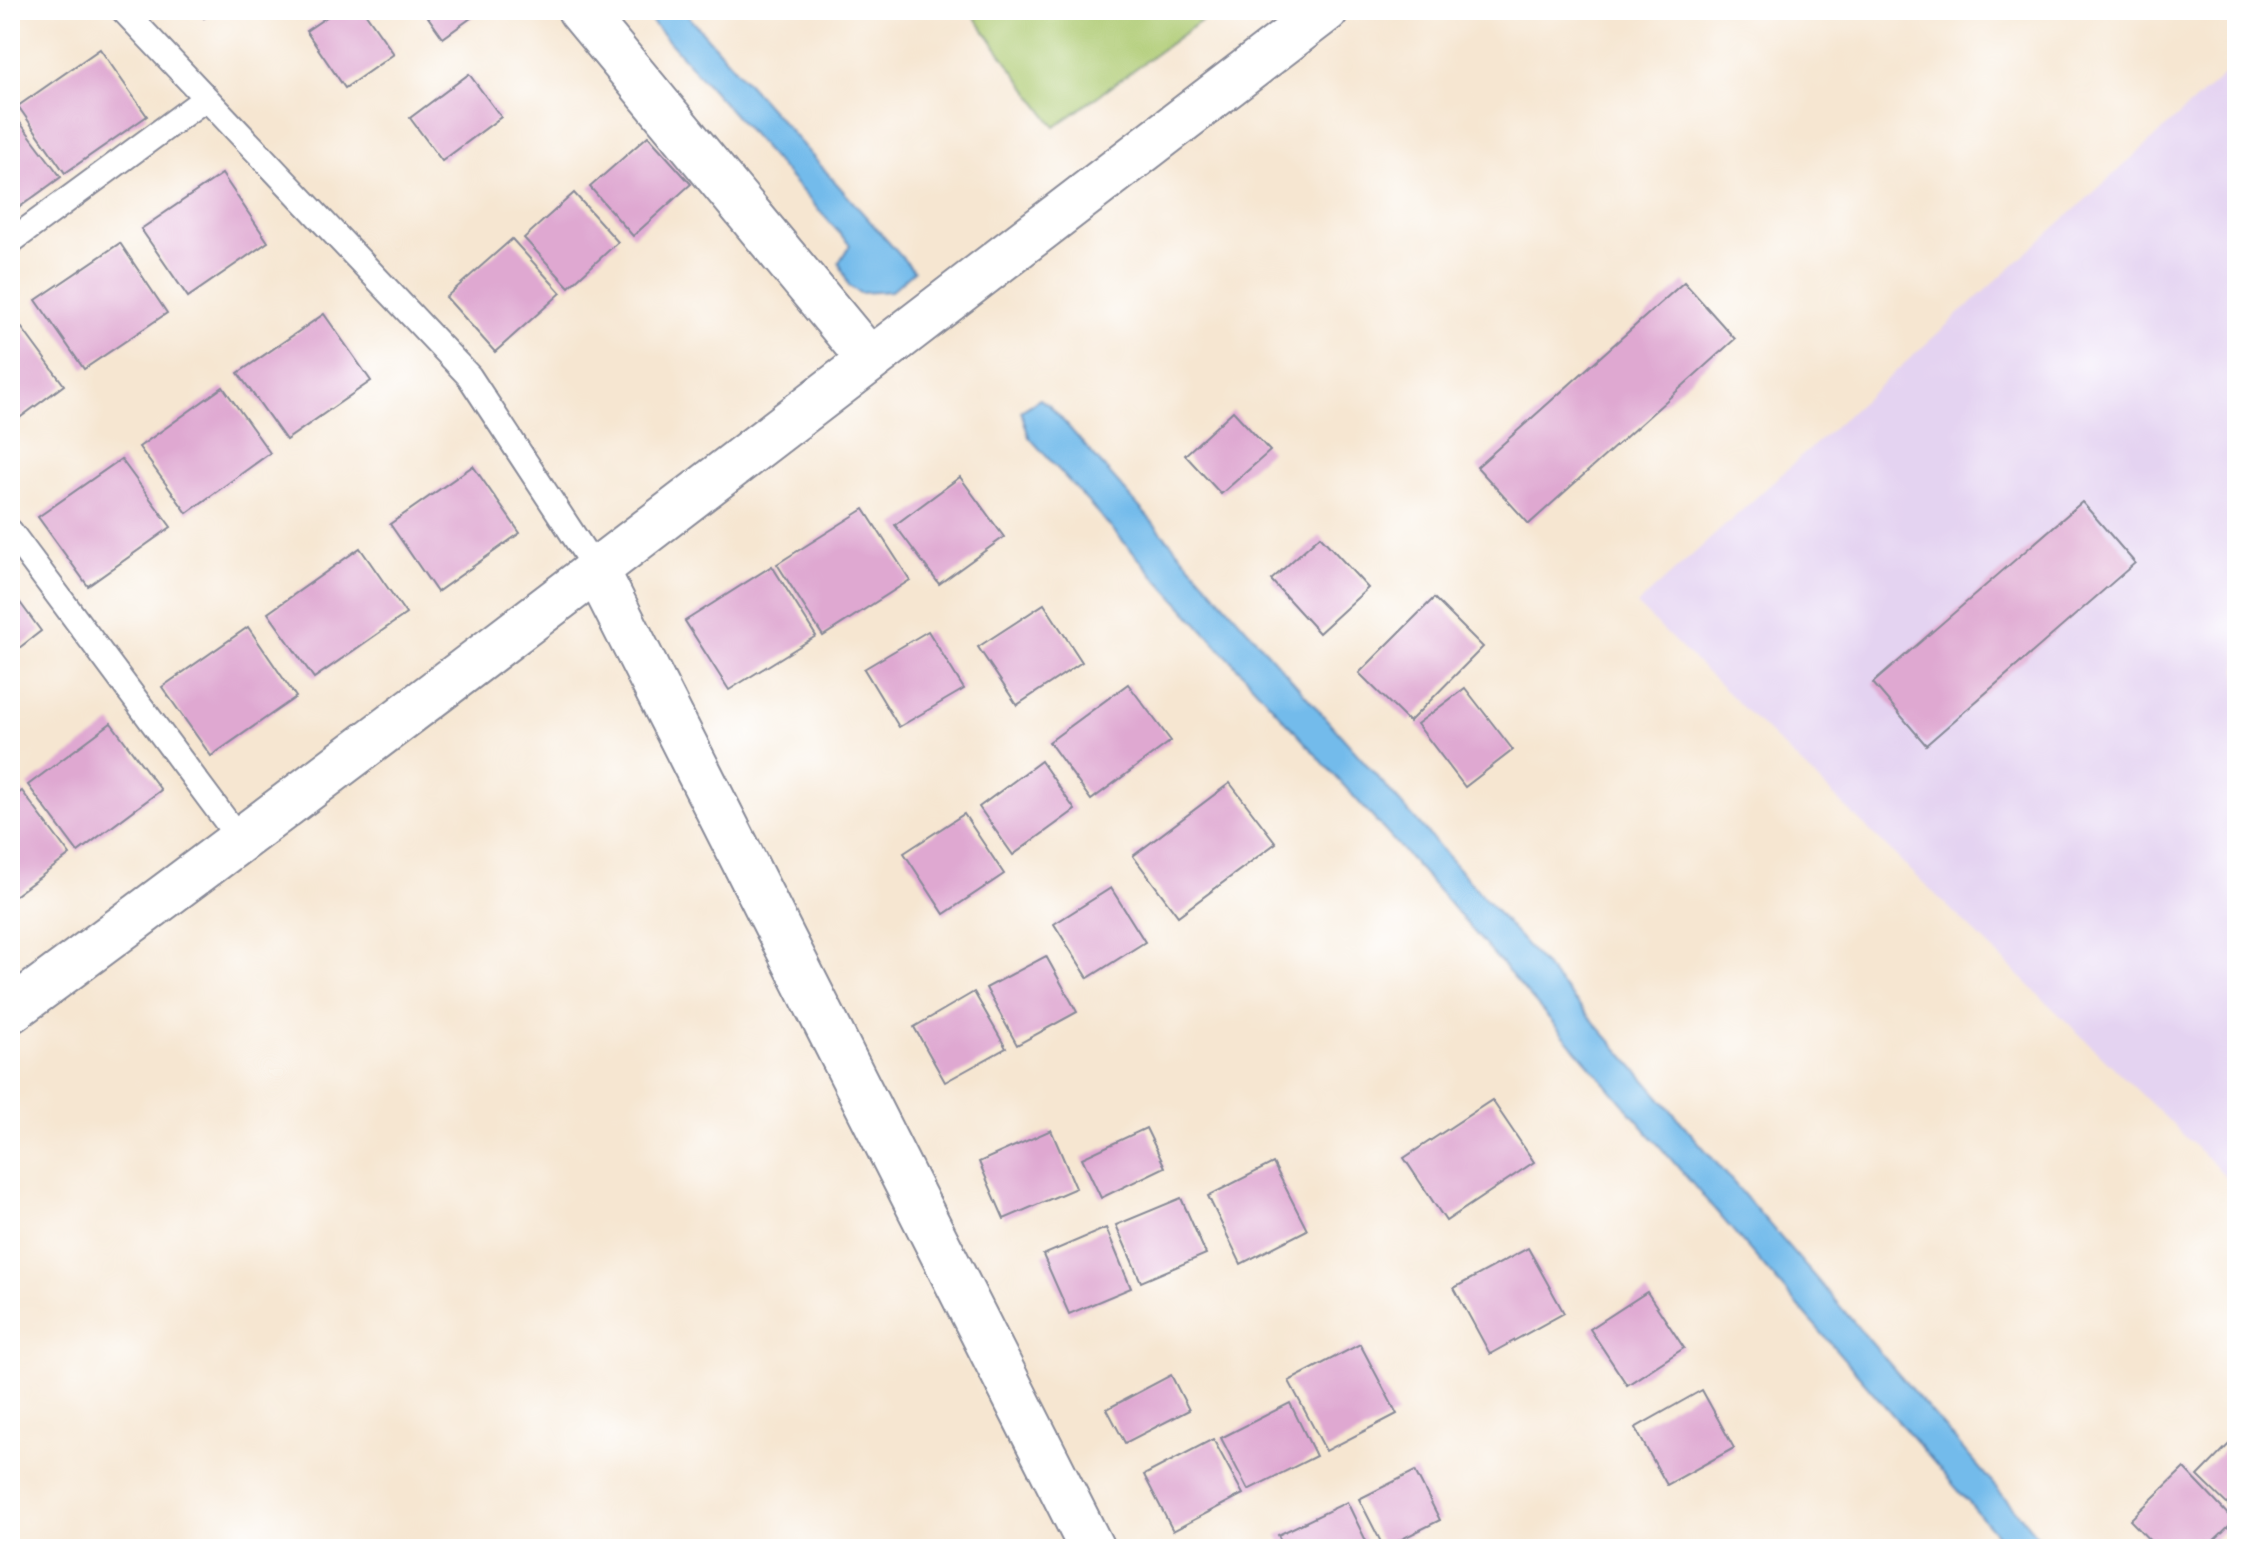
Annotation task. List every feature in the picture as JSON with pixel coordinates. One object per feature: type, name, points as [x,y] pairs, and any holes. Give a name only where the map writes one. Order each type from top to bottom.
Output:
[{"type":"street","points":[[580,10],[869,359]]},
{"type":"street","points":[[10,1011],[241,841],[597,571],[1326,10]]},
{"type":"street","points":[[597,571],[1092,1549]]},
{"type":"lane","points":[[123,10],[469,376],[597,571]]},
{"type":"lane","points":[[10,242],[206,98]]},
{"type":"lane","points":[[10,531],[241,841]]},
{"type":"shaded area","points":[[2237,63],[2237,1187],[1637,605]]},
{"type":"green space","points":[[969,10],[1216,10],[1055,127]]},
{"type":"water","points":[[641,10],[683,10],[914,271],[891,291],[860,293],[849,286],[839,262],[850,245]]},
{"type":"water","points":[[1040,399],[1050,406],[1639,1073],[2049,1549],[2009,1549],[1422,872],[1029,437],[1021,411]]},
{"type":"building","points":[[198,10],[215,10],[204,18]]},
{"type":"building","points":[[337,10],[363,10],[394,54],[345,88],[306,31]]},
{"type":"building","points":[[423,10],[482,10],[443,38]]},
{"type":"building","points":[[100,49],[147,116],[65,173],[18,106]]},
{"type":"building","points":[[469,74],[501,117],[442,161],[410,118]]},
{"type":"building","points":[[10,113],[61,177],[10,214]]},
{"type":"building","points":[[648,136],[691,184],[633,236],[590,187]]},
{"type":"building","points":[[222,174],[268,242],[188,297],[141,229]]},
{"type":"building","points":[[574,193],[618,242],[569,287],[524,238]]},
{"type":"building","points":[[512,239],[561,293],[495,352],[446,297]]},
{"type":"building","points":[[120,243],[167,313],[84,369],[36,300]]},
{"type":"building","points":[[1684,282],[1735,339],[1529,524],[1477,467]]},
{"type":"building","points":[[324,314],[371,381],[286,440],[238,373]]},
{"type":"building","points":[[13,316],[64,385],[10,425],[10,318]]},
{"type":"building","points":[[223,387],[270,453],[187,513],[139,447]]},
{"type":"building","points":[[1233,411],[1270,451],[1221,494],[1185,455]]},
{"type":"building","points":[[121,459],[171,527],[88,586],[38,517]]},
{"type":"building","points":[[473,466],[520,533],[437,592],[390,524]]},
{"type":"building","points":[[960,477],[1004,537],[939,584],[895,525]]},
{"type":"building","points":[[2082,502],[2135,563],[1926,745],[1873,683]]},
{"type":"building","points":[[864,509],[910,580],[823,636],[777,564]]},
{"type":"building","points":[[1320,536],[1368,588],[1319,633],[1271,580]]},
{"type":"building","points":[[360,548],[406,614],[314,678],[268,613]]},
{"type":"building","points":[[772,566],[816,636],[729,690],[685,621]]},
{"type":"building","points":[[10,589],[41,631],[10,655]]},
{"type":"building","points":[[1434,598],[1483,647],[1409,722],[1359,673]]},
{"type":"building","points":[[1044,604],[1082,662],[1017,705],[978,647]]},
{"type":"building","points":[[248,627],[296,697],[211,756],[162,687]]},
{"type":"building","points":[[928,631],[964,689],[899,727],[864,669]]},
{"type":"building","points":[[1128,684],[1171,741],[1091,800],[1049,742]]},
{"type":"building","points":[[1465,688],[1513,750],[1465,787],[1417,724]]},
{"type":"building","points":[[111,723],[161,790],[78,852],[28,785]]},
{"type":"building","points":[[1041,761],[1075,810],[1013,855],[979,807]]},
{"type":"building","points":[[1230,783],[1276,843],[1178,916],[1133,856]]},
{"type":"building","points":[[22,791],[70,855],[10,899],[10,800]]},
{"type":"building","points":[[964,814],[1004,874],[944,914],[904,853]]},
{"type":"building","points":[[1111,888],[1145,942],[1088,978],[1054,924]]},
{"type":"building","points":[[1046,956],[1077,1012],[1017,1045],[986,988]]},
{"type":"building","points":[[974,992],[1006,1048],[945,1082],[914,1027]]},
{"type":"building","points":[[1492,1100],[1534,1162],[1446,1221],[1404,1158]]},
{"type":"building","points":[[1146,1128],[1165,1167],[1101,1198],[1082,1158]]},
{"type":"building","points":[[1051,1130],[1076,1188],[1004,1219],[979,1162]]},
{"type":"building","points":[[1273,1163],[1307,1230],[1241,1264],[1208,1196]]},
{"type":"building","points":[[1181,1198],[1206,1254],[1141,1282],[1116,1225]]},
{"type":"building","points":[[1106,1228],[1131,1288],[1069,1314],[1043,1255]]},
{"type":"building","points":[[1528,1248],[1564,1313],[1490,1354],[1454,1288]]},
{"type":"building","points":[[1647,1292],[1684,1348],[1627,1385],[1590,1329]]},
{"type":"building","points":[[1360,1344],[1397,1414],[1326,1451],[1289,1381]]},
{"type":"building","points":[[1171,1375],[1189,1410],[1125,1443],[1107,1409]]},
{"type":"building","points":[[1702,1390],[1734,1448],[1667,1485],[1635,1428]]},
{"type":"building","points":[[1290,1403],[1316,1456],[1248,1490],[1221,1438]]},
{"type":"building","points":[[2237,1436],[2237,1514],[2198,1476]]},
{"type":"building","points":[[1213,1439],[1243,1494],[1173,1531],[1144,1475]]},
{"type":"building","points":[[2184,1468],[2234,1521],[2205,1549],[2158,1549],[2130,1520]]},
{"type":"building","points":[[1415,1471],[1440,1520],[1384,1548],[1359,1499]]},
{"type":"building","points":[[1347,1502],[1370,1549],[1285,1549],[1278,1535]]}]
